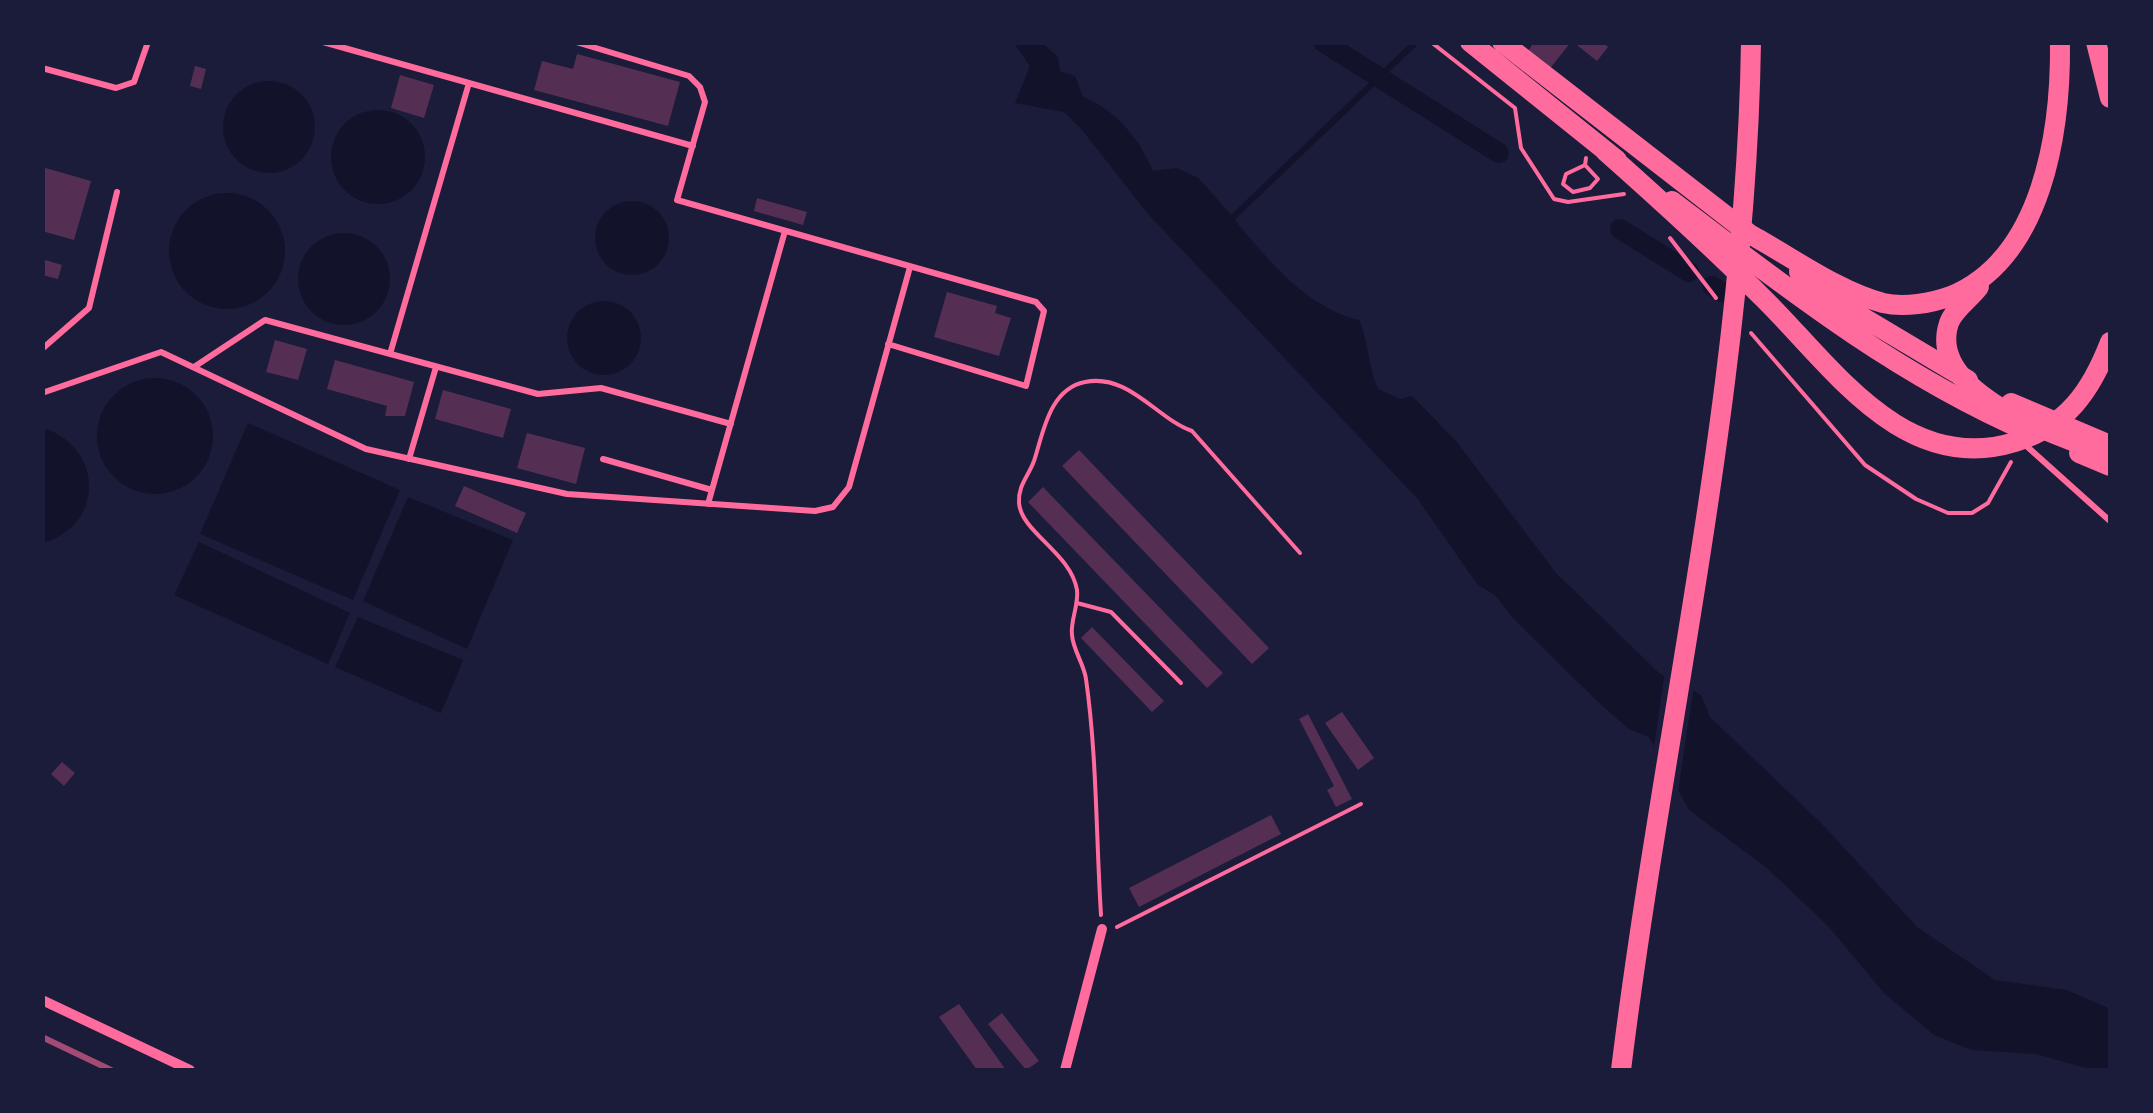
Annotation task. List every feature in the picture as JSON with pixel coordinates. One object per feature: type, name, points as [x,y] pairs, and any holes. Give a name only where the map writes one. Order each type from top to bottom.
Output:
[{"type":"main road","points":[[1470,42],[1605,150],[1718,252],[1795,328],[1832,374],[1875,412],[1935,444],[1959,449],[1998,447],[2044,430],[2082,400],[2110,342]]},
{"type":"main road","points":[[1502,42],[1864,318],[2029,412],[2110,445]]},
{"type":"main road","points":[[2060,42],[2061,87],[2030,216],[1997,267],[1950,318],[1947,355],[1962,377],[1995,406],[2110,455]]},
{"type":"main road","points":[[2096,42],[2110,98]]},
{"type":"main road","points":[[1621,1070],[1728,344],[1752,45]]},
{"type":"main road","points":[[1605,150],[1819,312],[1892,361],[2000,419],[2110,466]]},
{"type":"main road","points":[[1752,236],[1884,303],[1933,303],[1976,286],[1997,267]]},
{"type":"street","points":[[1066,1070],[1102,930]]},
{"type":"street","points":[[42,1000],[190,1070]]},
{"type":"lane","points":[[42,68],[116,88],[134,82],[148,42]]},
{"type":"lane","points":[[323,42],[693,146]]},
{"type":"lane","points":[[576,42],[689,76],[700,87],[705,102],[678,200],[1036,302],[1044,321],[1026,386],[888,344]]},
{"type":"lane","points":[[390,354],[469,83]]},
{"type":"lane","points":[[42,349],[89,308],[117,192]]},
{"type":"lane","points":[[708,504],[785,231]]},
{"type":"lane","points":[[42,393],[160,352],[366,449],[567,494],[815,511],[843,499],[910,267]]},
{"type":"lane","points":[[193,368],[265,320],[538,394],[601,388],[731,424]]},
{"type":"lane","points":[[409,459],[436,367]]},
{"type":"lane","points":[[2000,419],[2109,517]]},
{"type":"lane","points":[[603,459],[712,490]]},
{"type":"path","points":[[1431,42],[1515,108],[1521,148],[1554,199],[1568,202],[1624,194],[1633,202]]},
{"type":"path","points":[[1576,126],[1588,150],[1585,164]]},
{"type":"path","points":[[1585,164],[1598,179],[1590,188],[1573,192],[1564,184],[1566,174],[1585,164]]},
{"type":"path","points":[[1668,234],[1719,300]]},
{"type":"path","points":[[1745,327],[1864,466],[1932,506],[1948,512],[1972,513],[1988,503],[2025,444]]},
{"type":"path","points":[[1300,553],[1275,530],[1266,512],[1192,432],[1177,426],[1162,411],[1129,391],[1101,381],[1083,382],[1067,390],[1048,417],[1033,463],[1020,486],[1019,500],[1028,521],[1069,570],[1076,603],[1072,636],[1086,676],[1102,930],[1132,921],[1361,804]]},
{"type":"path","points":[[1076,603],[1111,612],[1181,682]]},
{"type":"shaded area","points":[[1014,43],[1042,43],[1058,57],[1060,71],[1075,76],[1083,97],[1106,109],[1125,127],[1153,171],[1177,168],[1198,178],[1290,281],[1334,311],[1359,320],[1378,389],[1400,399],[1412,396],[1456,441],[1556,573],[1660,674],[1701,695],[1710,717],[1824,826],[1917,927],[1995,980],[2067,990],[2110,1009],[2110,1070],[2093,1070],[2036,1054],[1972,1050],[1934,1035],[1884,993],[1829,927],[1767,868],[1689,810],[1649,737],[1629,729],[1598,702],[1513,618],[1496,596],[1477,584],[1417,498],[1148,214],[1083,131],[1064,112],[1015,103],[1030,66]]},
{"type":"shaded area","points":[[260,81],[278,81],[295,88],[308,101],[315,127],[308,153],[295,166],[278,173],[260,173],[243,166],[230,153],[223,136],[223,118],[230,101],[243,88]]},
{"type":"shaded area","points":[[378,110],[396,114],[411,124],[421,139],[425,157],[421,175],[411,190],[396,200],[378,204],[360,200],[345,190],[335,175],[331,157],[335,139],[345,124],[360,114]]},
{"type":"shaded area","points":[[227,193],[249,198],[268,210],[280,229],[285,251],[280,273],[268,292],[249,304],[227,309],[205,304],[186,292],[174,273],[169,251],[174,229],[186,210],[205,198]]},
{"type":"shaded area","points":[[632,201],[658,212],[669,238],[658,264],[632,275],[606,264],[595,238],[606,212]]},
{"type":"shaded area","points":[[344,233],[361,237],[376,247],[386,262],[390,279],[386,296],[376,311],[361,321],[344,325],[327,321],[312,311],[302,296],[298,279],[302,262],[312,247],[327,237]]},
{"type":"shaded area","points":[[604,301],[630,312],[641,338],[630,364],[604,375],[578,364],[567,338],[578,312]]},
{"type":"shaded area","points":[[155,378],[177,383],[196,395],[208,414],[213,436],[208,458],[196,477],[177,489],[155,494],[133,489],[114,477],[102,458],[97,436],[102,414],[114,395],[133,383]]},
{"type":"shaded area","points":[[248,423],[400,490],[353,600],[200,534]]},
{"type":"shaded area","points":[[43,428],[77,451],[89,486],[78,520],[63,534],[43,543]]},
{"type":"shaded area","points":[[408,497],[513,540],[467,649],[363,601]]},
{"type":"shaded area","points":[[199,542],[350,613],[328,664],[174,595]]},
{"type":"shaded area","points":[[358,617],[463,660],[441,713],[335,667]]},
{"type":"pier","points":[[1665,671],[1694,686],[1677,798],[1653,753]]},
{"type":"building","points":[[1534,42],[1571,42],[1548,71],[1526,54]]},
{"type":"building","points":[[1573,42],[1603,42],[1608,47],[1597,61]]},
{"type":"building","points":[[577,54],[680,82],[668,126],[534,90],[542,61],[573,69]]},
{"type":"building","points":[[195,66],[206,69],[201,89],[190,86]]},
{"type":"building","points":[[400,75],[434,85],[424,118],[391,108]]},
{"type":"building","points":[[42,167],[91,181],[74,240],[42,231]]},
{"type":"building","points":[[757,198],[807,212],[803,225],[754,211]]},
{"type":"building","points":[[42,259],[62,265],[58,279],[42,275]]},
{"type":"building","points":[[947,292],[997,306],[995,313],[1011,318],[999,356],[934,337]]},
{"type":"building","points":[[275,340],[307,349],[298,380],[266,372]]},
{"type":"building","points":[[335,360],[414,382],[405,416],[385,416],[387,406],[327,389]]},
{"type":"building","points":[[443,390],[511,409],[503,438],[435,419]]},
{"type":"building","points":[[527,433],[585,448],[576,484],[517,468]]},
{"type":"building","points":[[1079,450],[1269,648],[1252,664],[1062,466]]},
{"type":"building","points":[[464,486],[526,513],[517,533],[455,506]]},
{"type":"building","points":[[1043,487],[1223,673],[1207,688],[1028,502]]},
{"type":"building","points":[[1092,627],[1164,701],[1152,712],[1081,638]]},
{"type":"building","points":[[1342,712],[1374,758],[1358,770],[1325,723]]},
{"type":"building","points":[[1308,714],[1352,799],[1336,807],[1327,790],[1334,786],[1299,719]]},
{"type":"building","points":[[62,762],[75,773],[64,786],[51,774]]},
{"type":"building","points":[[1271,815],[1281,834],[1139,907],[1129,888]]},
{"type":"building","points":[[959,1004],[1006,1070],[977,1070],[939,1017]]},
{"type":"building","points":[[1002,1013],[1039,1061],[1026,1070],[988,1024]]},
{"type":"waterway","points":[[1323,42],[1499,153]]},
{"type":"waterway","points":[[1229,221],[1416,42]]},
{"type":"waterway","points":[[1620,229],[1689,272]]},
{"type":"waterway","points":[[1712,286],[1722,292]]},
{"type":"railway","points":[[42,1037],[111,1070]]}]
